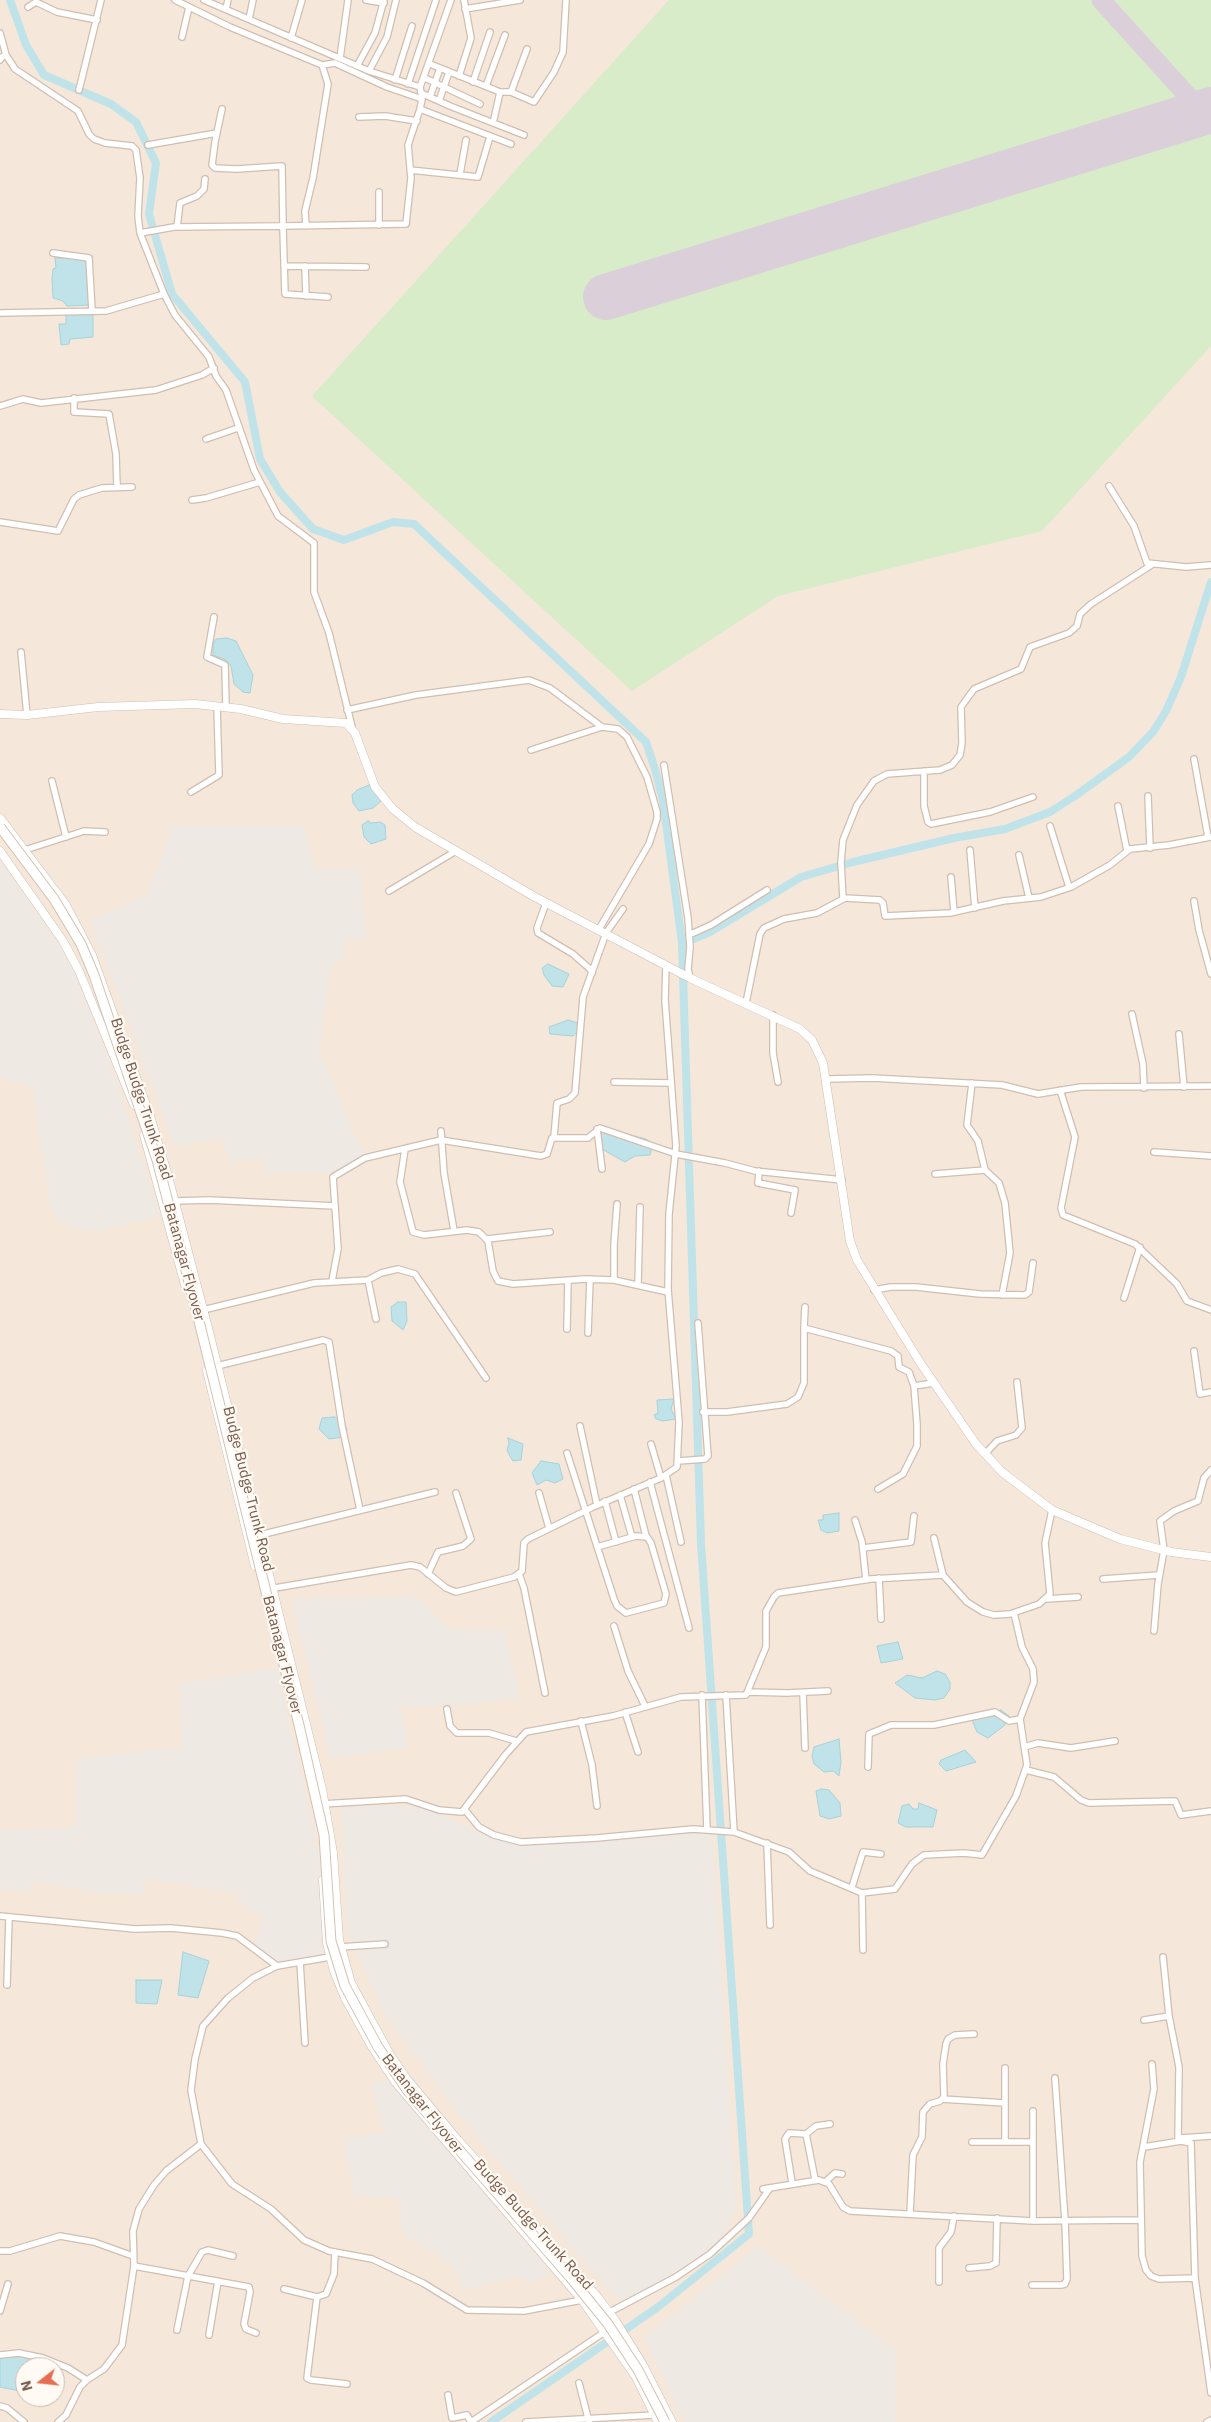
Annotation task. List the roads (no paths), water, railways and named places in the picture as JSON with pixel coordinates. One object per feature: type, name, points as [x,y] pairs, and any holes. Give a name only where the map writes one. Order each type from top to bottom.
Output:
[{"type":"main road","name":"Batanagar Flyover","points":[[0,827],[54,899],[81,944],[94,975],[157,1160],[194,1301],[299,1725],[324,1835],[332,1941],[345,1986],[378,2047],[407,2090],[570,2277],[608,2324],[638,2370],[665,2422]]},
{"type":"street","points":[[79,90],[101,0]]},
{"type":"street","points":[[141,232],[177,228],[215,228],[246,225],[406,224],[410,170],[408,144],[417,121],[422,99],[387,88],[335,63],[322,65],[175,0]]},
{"type":"street","points":[[204,0],[357,66],[415,86],[421,93],[524,135]]},
{"type":"street","points":[[226,9],[228,0]]},
{"type":"street","points":[[249,19],[253,0]]},
{"type":"street","points":[[291,38],[302,0]]},
{"type":"street","points":[[340,58],[348,0]]},
{"type":"street","points":[[357,66],[375,33],[384,1],[366,0]]},
{"type":"street","points":[[369,70],[387,37],[396,0]]},
{"type":"street","points":[[415,86],[436,0]]},
{"type":"street","points":[[415,86],[425,78],[451,0]]},
{"type":"street","points":[[459,76],[470,38],[464,0]]},
{"type":"street","points":[[465,9],[501,1],[520,0]]},
{"type":"street","points":[[430,64],[500,92],[511,92],[534,102],[554,72],[564,48],[566,0]]},
{"type":"street","points":[[28,7],[36,2],[57,12],[97,20]]},
{"type":"street","points":[[182,37],[189,6]]},
{"type":"street","points":[[395,80],[412,26]]},
{"type":"street","points":[[473,82],[490,32]]},
{"type":"street","points":[[0,33],[6,55],[18,72],[78,111],[94,139],[105,143],[134,147],[140,178],[138,216],[141,232],[164,294],[175,314],[196,339],[214,368],[216,376],[226,390],[238,428],[260,482],[278,516],[314,544],[314,592],[329,633],[352,727],[372,778],[383,799],[402,819],[546,903],[599,929],[689,978],[800,1029],[812,1040],[818,1049],[827,1079],[853,1250],[874,1290],[934,1383],[985,1454],[1002,1472],[1052,1510],[1099,1531],[1164,1550],[1211,1557]]},
{"type":"street","points":[[486,86],[505,35]]},
{"type":"street","points":[[511,92],[527,49]]},
{"type":"street","points":[[0,60],[6,55]]},
{"type":"street","points":[[306,226],[305,211],[313,178],[328,84],[322,65]]},
{"type":"street","points":[[430,97],[440,68]]},
{"type":"street","points":[[439,101],[449,72]]},
{"type":"street","points":[[425,78],[480,104]]},
{"type":"street","points":[[494,119],[500,92]]},
{"type":"street","points":[[222,109],[212,162],[215,168],[252,169],[282,166],[285,295],[328,296]]},
{"type":"street","points":[[420,109],[511,144]]},
{"type":"street","points":[[358,117],[385,116],[417,121]]},
{"type":"street","points":[[148,145],[216,133]]},
{"type":"street","points":[[460,174],[466,140]]},
{"type":"street","points":[[410,170],[478,177],[489,140]]},
{"type":"street","points":[[177,228],[180,203],[197,196],[204,189],[205,179]]},
{"type":"street","points":[[379,192],[379,225]]},
{"type":"street","points":[[53,254],[89,258],[92,311]]},
{"type":"street","points":[[284,266],[366,267]]},
{"type":"street","points":[[306,266],[306,296]]},
{"type":"street","points":[[0,312],[117,309],[164,294]]},
{"type":"street","points":[[0,406],[24,399],[41,403],[156,390],[202,375],[214,368]]},
{"type":"street","points":[[74,398],[74,412],[110,414],[116,454],[117,488]]},
{"type":"street","points":[[206,439],[238,428]]},
{"type":"street","points":[[192,500],[214,496],[260,482]]},
{"type":"street","points":[[1109,486],[1134,526],[1146,562],[1186,567],[1208,565]]},
{"type":"street","points":[[0,522],[58,530],[74,499],[79,495],[102,488],[132,487]]},
{"type":"street","points":[[843,899],[840,862],[843,840],[852,815],[874,781],[887,774],[946,768],[957,760],[962,743],[961,707],[974,689],[1021,669],[1030,646],[1070,633],[1077,626],[1080,614],[1091,604],[1153,564]]},
{"type":"street","points":[[191,792],[219,775],[225,665],[207,657],[214,617]]},
{"type":"street","points":[[21,652],[27,715]]},
{"type":"street","points":[[347,710],[416,695],[529,680],[550,688],[602,727],[618,730],[633,746],[647,777],[657,812],[649,844],[599,929]]},
{"type":"street","points":[[0,714],[27,715],[98,707],[222,706],[283,719],[346,722],[352,727]]},
{"type":"street","points":[[531,750],[602,727]]},
{"type":"street","points":[[746,1003],[758,940],[764,928],[789,917],[820,912],[843,899],[880,900],[883,902],[885,916],[954,912],[1053,894],[1069,888],[1110,865],[1127,851],[1210,837],[1194,759]]},
{"type":"street","points":[[664,765],[690,935],[689,978]]},
{"type":"street","points":[[924,771],[924,806],[928,822],[931,824],[990,812],[1033,797]]},
{"type":"street","points":[[52,781],[66,837]]},
{"type":"street","points":[[1148,796],[1150,848]]},
{"type":"street","points":[[1118,806],[1127,851]]},
{"type":"street","name":"Budge Budge Trunk Road","points":[[0,818],[66,905],[92,955],[150,1116],[203,1310],[260,1535],[324,1804],[333,1853],[335,1907],[340,1947],[344,1964],[358,1998],[389,2053],[406,2078],[615,2320],[672,2422]]},
{"type":"street","points":[[1050,826],[1069,888]]},
{"type":"street","points":[[25,850],[84,831],[105,832]]},
{"type":"street","points":[[970,850],[975,908]]},
{"type":"street","name":"Budge Budge Trunk Road","points":[[0,851],[63,941],[101,1023],[138,1114],[201,1341],[215,1410],[262,1591],[313,1804],[320,1842],[324,1920],[330,1957],[345,1998],[372,2047],[396,2083],[582,2300],[606,2332],[636,2377],[656,2418]]},
{"type":"street","points":[[389,891],[456,851]]},
{"type":"street","points":[[1019,855],[1029,898]]},
{"type":"street","points":[[951,877],[954,912]]},
{"type":"street","points":[[690,935],[711,925],[767,890]]},
{"type":"street","points":[[1194,901],[1199,930],[1211,974]]},
{"type":"street","points":[[546,903],[537,928],[538,933],[573,954],[592,973]]},
{"type":"street","points":[[332,1281],[338,1249],[333,1176],[365,1158],[441,1140],[541,1156],[546,1154],[554,1137],[557,1103],[569,1099],[575,1093],[583,997],[606,933],[623,909]]},
{"type":"street","points":[[545,1693],[524,1588],[519,1574],[523,1566],[524,1543],[585,1510],[664,1476],[677,1467],[679,1422],[668,1292],[669,1214],[677,1155],[665,1000],[668,966]]},
{"type":"street","points":[[1132,1014],[1143,1064],[1144,1088]]},
{"type":"street","points":[[773,1015],[773,1047],[778,1082]]},
{"type":"street","points":[[1180,1034],[1184,1087]]},
{"type":"street","points":[[827,1079],[872,1078],[1002,1085],[1031,1093],[1081,1088],[1211,1086]]},
{"type":"street","points":[[614,1082],[670,1082]]},
{"type":"street","points":[[972,1083],[967,1125],[978,1141],[985,1170],[998,1184],[1005,1203],[1010,1252],[1002,1295]]},
{"type":"street","points":[[1060,1090],[1075,1137],[1061,1208],[1062,1215],[1130,1241],[1140,1247],[1177,1284],[1187,1301],[1211,1310]]},
{"type":"street","points":[[554,1137],[585,1138],[592,1136],[597,1129],[602,1128],[677,1155],[690,1156],[759,1171],[842,1180]]},
{"type":"street","points":[[597,1129],[602,1169]]},
{"type":"street","points":[[441,1131],[444,1173],[454,1230]]},
{"type":"street","points":[[405,1149],[400,1182],[413,1232],[424,1235],[454,1230],[474,1230],[487,1239],[550,1232]]},
{"type":"street","points":[[1154,1152],[1211,1156]]},
{"type":"street","points":[[935,1174],[985,1170]]},
{"type":"street","points":[[759,1171],[758,1183],[794,1190],[791,1213]]},
{"type":"street","points":[[174,1201],[209,1200],[335,1206]]},
{"type":"street","points":[[614,1280],[617,1204]]},
{"type":"street","points":[[638,1284],[640,1207]]},
{"type":"street","points":[[487,1239],[493,1272],[498,1281],[513,1284],[590,1279],[614,1280],[668,1292]]},
{"type":"street","points":[[1124,1298],[1140,1247]]},
{"type":"street","points":[[874,1290],[891,1287],[916,1287],[1002,1295],[1027,1294],[1033,1263]]},
{"type":"street","points":[[203,1310],[314,1283],[368,1280],[381,1272],[398,1269],[416,1274],[486,1378]]},
{"type":"street","points":[[588,1333],[590,1279]]},
{"type":"street","points":[[368,1280],[376,1319]]},
{"type":"street","points":[[568,1280],[568,1329]]},
{"type":"street","points":[[704,1412],[727,1412],[786,1404],[798,1397],[804,1383],[805,1307]]},
{"type":"street","points":[[678,1461],[705,1459],[708,1456],[698,1323]]},
{"type":"street","points":[[804,1328],[891,1350],[898,1356],[899,1368],[909,1372],[914,1386],[917,1424],[916,1446],[903,1474],[878,1489]]},
{"type":"street","points":[[217,1366],[323,1340],[329,1342],[342,1426],[360,1510]]},
{"type":"street","points":[[1194,1351],[1200,1394],[1211,1392]]},
{"type":"street","points":[[985,1454],[997,1441],[1020,1432],[1022,1424],[1017,1382]]},
{"type":"street","points":[[914,1386],[934,1383]]},
{"type":"street","points":[[580,1426],[597,1505]]},
{"type":"street","points":[[652,1444],[664,1476],[681,1542]]},
{"type":"street","points":[[567,1453],[616,1606],[626,1614],[660,1605],[666,1598],[651,1543],[646,1536],[634,1489]]},
{"type":"street","points":[[1154,1631],[1159,1575],[1164,1550],[1160,1521],[1174,1511],[1198,1501],[1204,1478],[1211,1470]]},
{"type":"street","points":[[650,1482],[689,1628]]},
{"type":"street","points":[[260,1535],[435,1492]]},
{"type":"street","points":[[428,1574],[438,1552],[463,1546],[471,1537],[456,1493]]},
{"type":"street","points":[[539,1493],[549,1528]]},
{"type":"street","points":[[620,1495],[632,1538]]},
{"type":"street","points":[[605,1501],[616,1542]]},
{"type":"street","points":[[1046,1599],[1051,1588],[1045,1543],[1052,1510]]},
{"type":"street","points":[[863,1548],[911,1542],[914,1516]]},
{"type":"street","points":[[855,1520],[863,1548],[866,1580]]},
{"type":"street","points":[[597,1547],[646,1536]]},
{"type":"street","points":[[934,1538],[943,1575],[967,1602],[982,1612],[994,1615],[1014,1613],[1046,1599],[1078,1597]]},
{"type":"street","points":[[262,1591],[411,1565],[416,1565],[446,1588],[456,1592],[519,1574]]},
{"type":"street","points":[[749,1692],[766,1647],[766,1611],[774,1597],[784,1591],[879,1578],[943,1575]]},
{"type":"street","points":[[1103,1579],[1159,1575]]},
{"type":"street","points":[[879,1578],[881,1619]]},
{"type":"street","points":[[465,1810],[479,1828],[494,1835],[521,1842],[709,1829],[732,1832],[789,1852],[810,1871],[852,1887],[862,1893],[895,1889],[912,1864],[924,1855],[964,1853],[982,1855],[1016,1796],[1026,1770],[1020,1719],[1031,1693],[1034,1675],[1022,1647],[1014,1613]]},
{"type":"street","points":[[614,1626],[628,1671],[645,1706]]},
{"type":"street","points":[[313,1804],[406,1798],[455,1813],[465,1810],[516,1741],[526,1732],[534,1729],[625,1712],[681,1696],[742,1696],[749,1692],[803,1693],[828,1691]]},
{"type":"street","points":[[803,1693],[805,1748]]},
{"type":"street","points":[[704,1695],[709,1829]]},
{"type":"street","points":[[725,1695],[732,1832]]},
{"type":"street","points":[[447,1709],[450,1726],[457,1732],[489,1733],[516,1741]]},
{"type":"street","points":[[625,1712],[638,1752]]},
{"type":"street","points":[[868,1767],[869,1734],[891,1726],[934,1725],[995,1712],[1009,1721],[1020,1719]]},
{"type":"street","points":[[581,1721],[592,1765],[597,1806]]},
{"type":"street","points":[[1024,1747],[1038,1743],[1071,1748],[1115,1741]]},
{"type":"street","points":[[1026,1770],[1054,1778],[1081,1800],[1089,1803],[1175,1802],[1181,1815],[1211,1811]]},
{"type":"street","points":[[767,1843],[770,1925]]},
{"type":"street","points":[[852,1887],[863,1852],[881,1854]]},
{"type":"street","points":[[862,1893],[863,1950]]},
{"type":"street","points":[[0,1916],[135,1928],[171,1928],[222,1933],[237,1936],[277,1966]]},
{"type":"street","points":[[7,1985],[9,1917]]},
{"type":"street","points":[[340,1947],[385,1944]]},
{"type":"street","points":[[330,1957],[277,1966],[253,1978],[236,1990],[203,2026],[195,2059],[191,2090],[201,2144],[232,2184],[271,2209],[304,2240],[321,2249],[372,2258],[423,2283],[468,2310],[480,2312],[524,2311],[582,2300]]},
{"type":"street","points":[[1163,1957],[1169,2016],[1180,2067],[1178,2140]]},
{"type":"street","points":[[300,1962],[305,2043]]},
{"type":"street","points":[[1144,2020],[1169,2016]]},
{"type":"street","points":[[942,2099],[944,2093],[943,2064],[948,2039],[955,2035],[974,2034]]},
{"type":"street","points":[[1152,2064],[1154,2089],[1140,2162],[1142,2256],[1146,2270],[1151,2276],[1159,2279],[1195,2278]]},
{"type":"street","points":[[1005,2142],[1006,2068]]},
{"type":"street","points":[[1032,2286],[1061,2286],[1066,2282],[1066,2222],[1055,2078]]},
{"type":"street","points":[[910,2213],[913,2155],[922,2137],[923,2112],[930,2104],[942,2099],[1005,2103]]},
{"type":"street","points":[[1033,2111],[1033,2221]]},
{"type":"street","points":[[792,2184],[785,2139],[789,2133],[806,2134],[816,2126],[830,2124]]},
{"type":"street","points":[[806,2134],[815,2179]]},
{"type":"street","points":[[1144,2147],[1211,2136]]},
{"type":"street","points":[[1178,2140],[1191,2143],[1193,2150],[1195,2278],[1211,2393]]},
{"type":"street","points":[[972,2142],[1033,2142]]},
{"type":"street","points":[[58,2422],[66,2415],[80,2387],[104,2369],[122,2345],[134,2266],[134,2223],[146,2196],[166,2171],[201,2144]]},
{"type":"street","points":[[825,2182],[835,2173],[842,2174]]},
{"type":"street","points":[[596,2319],[676,2277],[710,2254],[749,2218],[767,2188],[815,2179],[825,2182],[832,2188],[846,2210],[1033,2221],[1141,2220]]},
{"type":"street","points":[[939,2282],[939,2248],[951,2232],[954,2216]]},
{"type":"street","points":[[969,2268],[990,2266],[996,2263],[997,2218]]},
{"type":"street","points":[[0,2251],[10,2251],[60,2236],[94,2242],[133,2256]]},
{"type":"street","points":[[177,2330],[188,2276],[205,2250],[233,2256]]},
{"type":"street","points":[[284,2289],[317,2297],[324,2296],[328,2292],[334,2274],[336,2252]]},
{"type":"street","points":[[134,2266],[246,2286],[250,2289],[244,2324],[246,2329],[256,2333]]},
{"type":"street","points":[[209,2335],[218,2281]]},
{"type":"street","points":[[0,2311],[8,2284]]},
{"type":"street","points":[[317,2297],[307,2378],[347,2384]]},
{"type":"street","points":[[448,2395],[452,2418],[468,2415],[471,2422],[529,2381],[606,2332]]},
{"type":"street","points":[[0,2355],[20,2352],[42,2358],[68,2368],[87,2380]]},
{"type":"street","points":[[580,2383],[589,2420]]},
{"type":"street","points":[[0,2406],[7,2408],[24,2422]]},
{"type":"street","points":[[526,2422],[656,2418]]},
{"type":"street","points":[[1207,2422],[1211,2420]]},
{"type":"water","points":[[55,258],[78,258],[90,263],[90,305],[67,306],[63,301],[53,298],[52,280],[53,269],[56,268]]},
{"type":"water","points":[[66,311],[93,311],[93,337],[70,339],[69,344],[61,345],[59,324],[66,324]]},
{"type":"water","points":[[227,638],[236,641],[253,675],[250,693],[243,692],[234,684],[231,666],[226,660],[213,655],[213,644],[216,639]]},
{"type":"water","points":[[369,785],[381,801],[373,808],[359,811],[353,803],[352,795],[357,790]]},
{"type":"water","points":[[368,821],[371,823],[380,822],[385,825],[386,839],[371,844],[364,837],[362,825]]},
{"type":"water","points":[[548,964],[569,974],[563,987],[552,986],[544,975],[542,968]]},
{"type":"water","points":[[568,1020],[578,1023],[578,1031],[573,1036],[550,1034],[549,1027]]},
{"type":"water","points":[[599,1132],[626,1134],[646,1139],[653,1144],[650,1155],[635,1156],[625,1162],[600,1148]]},
{"type":"water","points":[[398,1302],[406,1302],[407,1321],[403,1330],[392,1321],[391,1307]]},
{"type":"water","points":[[674,1399],[671,1409],[676,1419],[663,1421],[656,1419],[654,1415],[658,1413],[657,1400]]},
{"type":"water","points":[[334,1417],[342,1419],[347,1429],[343,1437],[329,1439],[319,1429],[322,1418]]},
{"type":"water","points":[[508,1438],[523,1444],[521,1460],[513,1461],[510,1456],[507,1450]]},
{"type":"water","points":[[541,1461],[559,1464],[563,1479],[555,1483],[546,1480],[537,1485],[532,1473]]},
{"type":"water","points":[[839,1513],[839,1531],[827,1533],[821,1530],[818,1520],[823,1520],[823,1515]]},
{"type":"water","points":[[898,1642],[903,1659],[881,1663],[877,1646]]},
{"type":"water","points":[[937,1671],[945,1674],[950,1682],[950,1689],[944,1698],[935,1700],[915,1698],[895,1683],[907,1675],[922,1678]]},
{"type":"water","points":[[1001,1710],[1009,1716],[1005,1725],[988,1738],[977,1732],[973,1718],[987,1716]]},
{"type":"water","points":[[839,1739],[841,1762],[839,1776],[833,1771],[824,1772],[814,1764],[812,1756],[814,1747]]},
{"type":"water","points":[[965,1750],[976,1762],[946,1771],[939,1764],[941,1760]]},
{"type":"water","points":[[821,1789],[829,1790],[840,1803],[841,1816],[829,1819],[820,1816],[816,1791]]},
{"type":"water","points":[[919,1803],[937,1810],[933,1827],[906,1827],[898,1823],[902,1806],[909,1804],[913,1809],[918,1809]]},
{"type":"water","points":[[183,1952],[209,1961],[198,1998],[178,1995]]},
{"type":"water","points":[[136,1980],[162,1980],[157,2004],[136,2003]]},
{"type":"water","points":[[36,2355],[36,2357],[15,2357],[15,2390],[0,2387],[0,2356]]},
{"type":"waterway","points":[[10,0],[26,45],[44,75],[111,104],[136,122],[156,163],[149,214],[172,294],[245,382],[260,459],[280,492],[313,529],[344,540],[393,522],[414,524],[646,742],[663,801],[682,943],[701,1544],[749,2234],[658,2307],[491,2422]]},
{"type":"waterway","points":[[684,943],[710,932],[801,877],[853,862],[954,838],[1005,829],[1050,812],[1075,796],[1129,757],[1153,732],[1166,711],[1181,677],[1211,582]]}]
